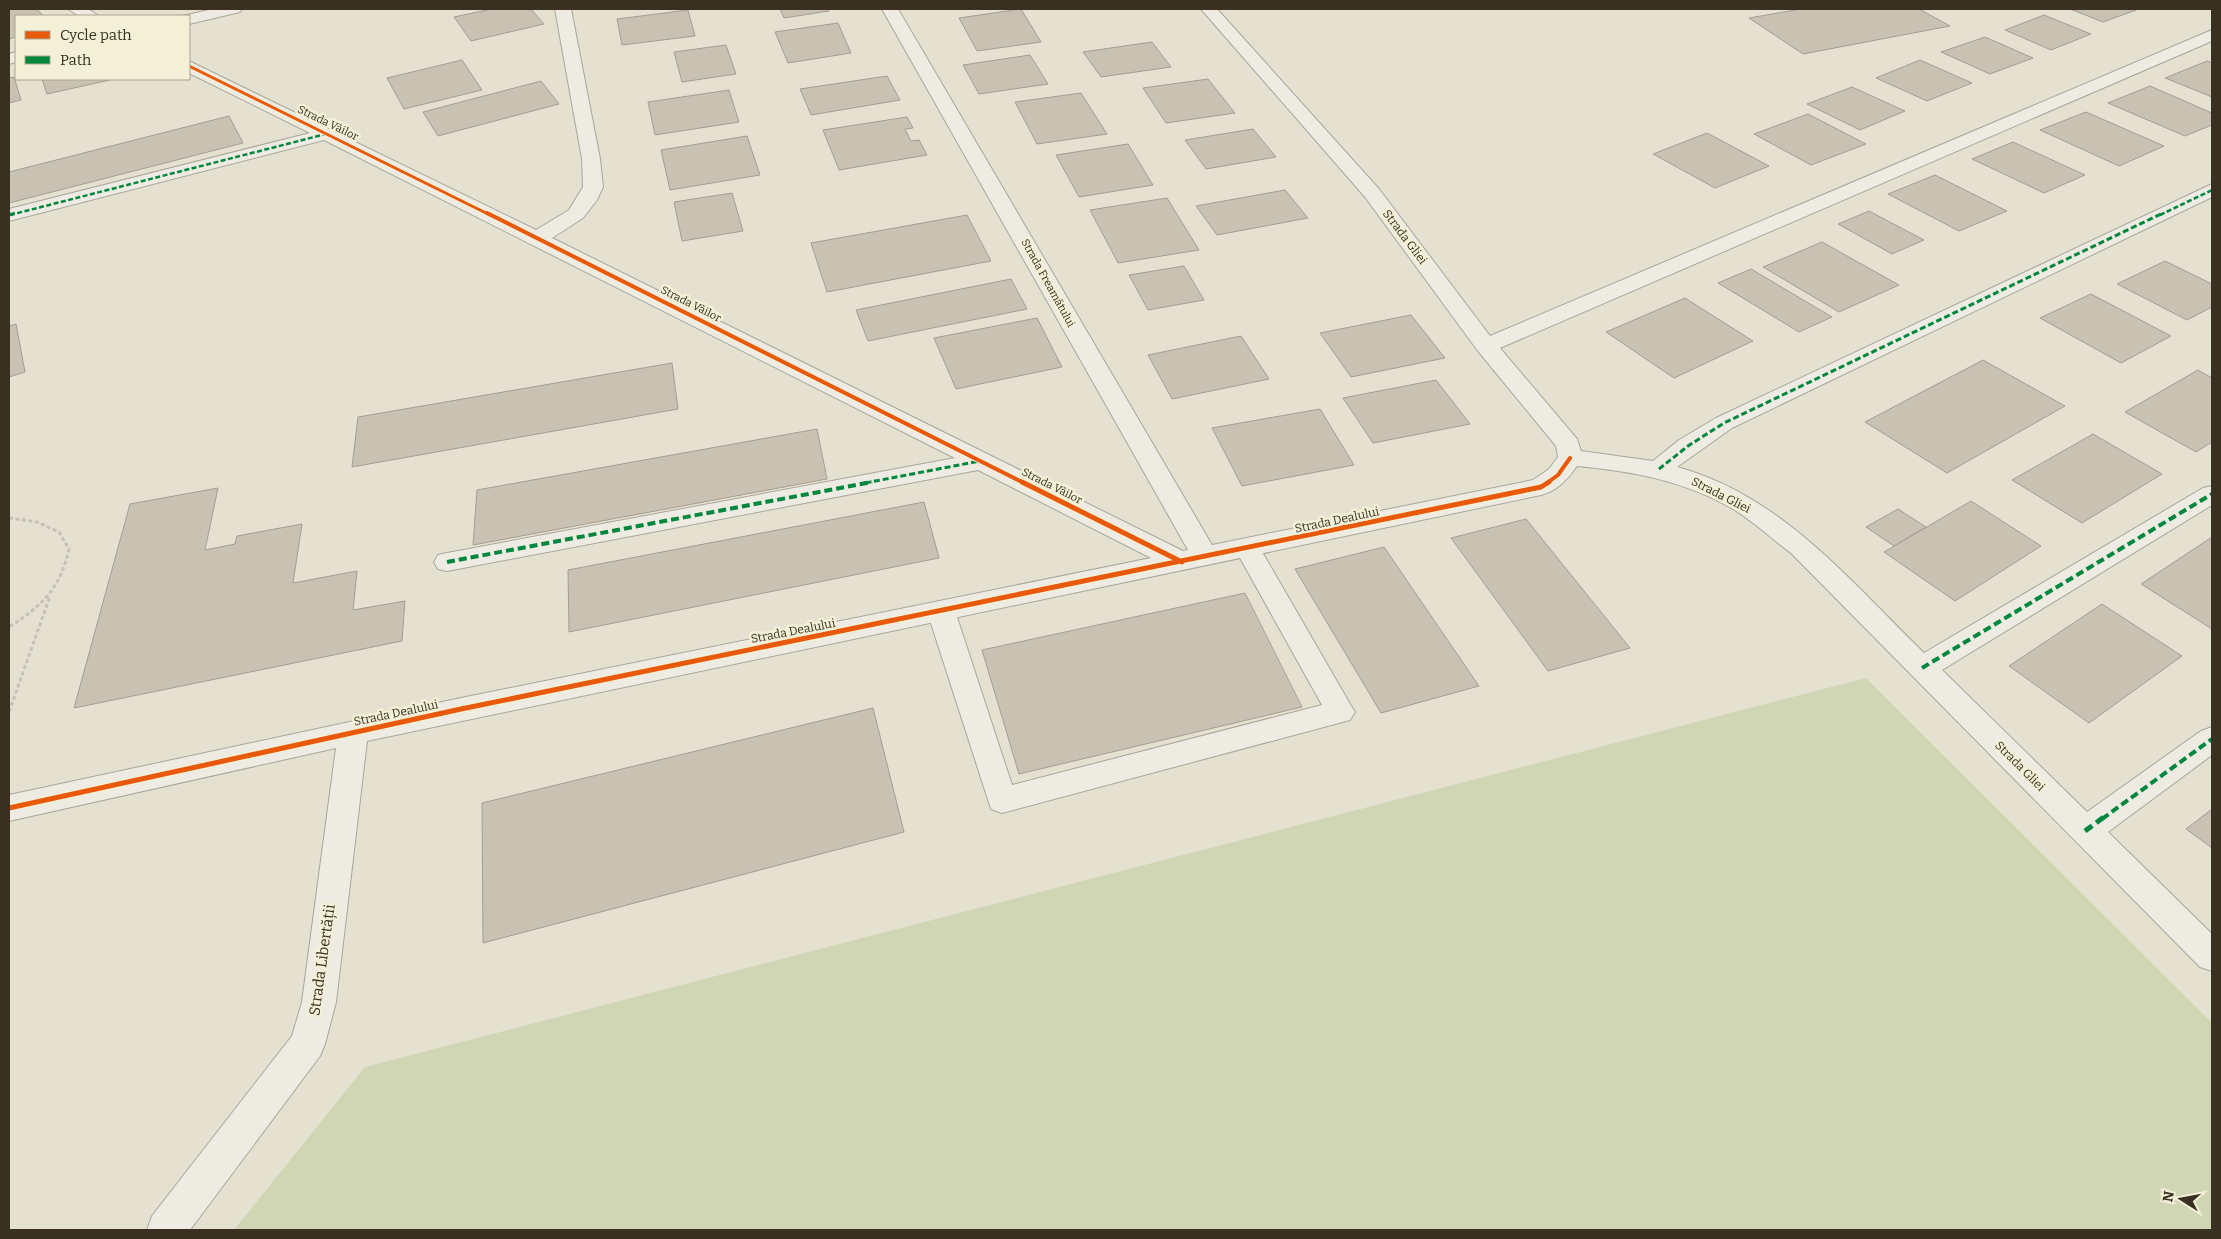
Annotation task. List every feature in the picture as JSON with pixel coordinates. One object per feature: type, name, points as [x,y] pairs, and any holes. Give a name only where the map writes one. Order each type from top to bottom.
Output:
[{"type":"street","points":[[76,9],[89,15]]},
{"type":"street","points":[[190,19],[234,9]]},
{"type":"street","points":[[537,238],[576,214],[587,200],[593,187],[591,159],[563,9]]},
{"type":"street","name":"Strada Freamătului","points":[[890,9],[1194,560]]},
{"type":"street","name":"Strada Gliei","points":[[1209,9],[1372,192],[1486,346],[1568,445],[1570,458],[1619,461],[1659,469],[1699,482],[1743,504],[1800,547],[2212,956]]},
{"type":"street","points":[[1486,346],[2212,35]]},
{"type":"street","name":"Strada Văilor","points":[[190,66],[981,461],[1194,560]]},
{"type":"street","points":[[9,215],[326,134]]},
{"type":"street","points":[[1659,469],[1688,446],[1724,423],[2212,190]]},
{"type":"street","name":"Strada Dealului","points":[[9,808],[353,733],[1541,487],[1558,475],[1570,458]]},
{"type":"street","points":[[447,562],[981,461]]},
{"type":"street","points":[[1922,668],[2212,494]]},
{"type":"street","points":[[941,612],[1002,800],[1340,712],[1248,549]]},
{"type":"street","name":"Strada Libertății","points":[[166,1230],[307,1044],[318,1002],[353,733]]},
{"type":"street","points":[[2085,830],[2212,739]]},
{"type":"path","points":[[9,518],[37,522],[59,532],[69,549],[65,571],[50,595],[9,711]]},
{"type":"path","points":[[9,627],[26,616],[50,595]]},
{"type":"green space","points":[[1866,678],[2212,1023],[2212,1230],[234,1230],[365,1067]]},
{"type":"building","points":[[9,9],[36,9],[43,15],[15,15],[15,37],[9,39]]},
{"type":"building","points":[[492,9],[531,9],[544,24],[471,41],[454,17]]},
{"type":"building","points":[[780,9],[828,9],[829,11],[784,18]]},
{"type":"building","points":[[1021,9],[1041,42],[977,51],[959,18]]},
{"type":"building","points":[[1801,9],[1919,9],[1950,26],[1803,54],[1749,18]]},
{"type":"building","points":[[2070,9],[2139,9],[2103,22]]},
{"type":"building","points":[[688,10],[695,36],[622,45],[617,19]]},
{"type":"building","points":[[2044,15],[2091,34],[2051,50],[2005,30]]},
{"type":"building","points":[[838,23],[851,53],[788,63],[775,32]]},
{"type":"building","points":[[1985,37],[2033,58],[1990,74],[1941,52]]},
{"type":"building","points":[[1152,42],[1171,67],[1101,77],[1083,52]]},
{"type":"building","points":[[726,45],[736,74],[682,82],[674,52]]},
{"type":"building","points":[[1030,55],[1048,84],[979,94],[963,65]]},
{"type":"building","points":[[462,60],[482,90],[404,109],[387,78]]},
{"type":"building","points":[[1920,60],[1972,83],[1927,101],[1876,78]]},
{"type":"building","points":[[2207,61],[2212,63],[2212,97],[2165,78]]},
{"type":"building","points":[[887,76],[900,100],[811,115],[800,89]]},
{"type":"building","points":[[14,77],[21,100],[9,103],[9,78]]},
{"type":"building","points":[[1208,79],[1235,113],[1166,123],[1143,88]]},
{"type":"building","points":[[42,80],[110,80],[47,94]]},
{"type":"building","points":[[541,81],[559,104],[438,136],[423,112]]},
{"type":"building","points":[[2150,86],[2212,113],[2212,125],[2185,136],[2108,103]]},
{"type":"building","points":[[1852,87],[1905,111],[1860,130],[1807,104]]},
{"type":"building","points":[[729,90],[739,122],[655,135],[648,102]]},
{"type":"building","points":[[1081,93],[1107,134],[1037,144],[1015,102]]},
{"type":"building","points":[[2086,112],[2164,146],[2119,166],[2040,130]]},
{"type":"building","points":[[1808,114],[1866,144],[1811,165],[1754,134]]},
{"type":"building","points":[[229,116],[243,143],[9,203],[9,172]]},
{"type":"building","points":[[907,117],[913,128],[905,129],[911,141],[919,140],[927,155],[839,170],[823,130]]},
{"type":"building","points":[[1253,129],[1276,157],[1206,169],[1185,140]]},
{"type":"building","points":[[1707,133],[1769,166],[1715,188],[1653,154]]},
{"type":"building","points":[[747,136],[760,175],[670,190],[661,150]]},
{"type":"building","points":[[2013,142],[2085,175],[2044,193],[1972,159]]},
{"type":"building","points":[[1128,144],[1153,185],[1079,197],[1056,155]]},
{"type":"building","points":[[1935,175],[2007,211],[1959,231],[1888,194]]},
{"type":"building","points":[[1285,190],[1308,218],[1217,235],[1196,206]]},
{"type":"building","points":[[732,193],[743,231],[682,241],[674,202]]},
{"type":"building","points":[[1167,198],[1199,250],[1118,263],[1090,210]]},
{"type":"building","points":[[1869,211],[1924,240],[1892,254],[1838,224]]},
{"type":"building","points":[[967,215],[991,261],[827,292],[811,243]]},
{"type":"building","points":[[1822,242],[1899,285],[1839,312],[1763,267]]},
{"type":"building","points":[[2165,261],[2212,284],[2212,307],[2187,320],[2117,284]]},
{"type":"building","points":[[1184,266],[1204,300],[1148,310],[1129,275]]},
{"type":"building","points":[[1751,269],[1832,317],[1799,332],[1718,283]]},
{"type":"building","points":[[1011,279],[1027,309],[868,341],[856,310]]},
{"type":"building","points":[[2091,294],[2171,336],[2121,363],[2040,318]]},
{"type":"building","points":[[1685,298],[1753,341],[1674,378],[1606,332]]},
{"type":"building","points":[[1411,315],[1445,358],[1351,377],[1320,333]]},
{"type":"building","points":[[1037,318],[1062,367],[956,389],[934,338]]},
{"type":"building","points":[[16,324],[25,372],[9,377],[9,326]]},
{"type":"building","points":[[1241,336],[1269,379],[1172,399],[1148,355]]},
{"type":"building","points":[[1983,360],[2065,406],[1947,473],[1865,422]]},
{"type":"building","points":[[672,363],[678,409],[352,467],[358,417]]},
{"type":"building","points":[[2198,370],[2212,378],[2212,442],[2196,452],[2125,412]]},
{"type":"building","points":[[1436,380],[1470,424],[1373,443],[1343,398]]},
{"type":"building","points":[[1320,409],[1354,465],[1242,486],[1212,428]]},
{"type":"building","points":[[817,429],[827,479],[473,545],[477,490]]},
{"type":"building","points":[[2093,434],[2162,474],[2082,523],[2012,480]]},
{"type":"building","points":[[218,488],[205,550],[235,544],[237,536],[302,524],[293,583],[357,571],[353,610],[405,601],[402,641],[74,708],[130,504]]},
{"type":"building","points":[[1971,501],[2041,546],[1955,601],[1884,552]]},
{"type":"building","points":[[924,502],[939,558],[569,632],[568,570]]},
{"type":"building","points":[[1898,509],[1926,527],[1894,546],[1866,527]]},
{"type":"building","points":[[1526,519],[1630,648],[1548,671],[1451,538]]},
{"type":"building","points":[[2212,537],[2212,629],[2141,584]]},
{"type":"building","points":[[1384,547],[1479,686],[1381,713],[1295,569]]},
{"type":"building","points":[[1245,593],[1302,707],[1019,774],[982,650]]},
{"type":"building","points":[[2102,604],[2182,656],[2089,723],[2009,666]]},
{"type":"building","points":[[873,708],[904,832],[483,943],[482,803]]},
{"type":"building","points":[[2212,809],[2212,848],[2186,829]]},
{"type":"marked path","points":[[9,215],[326,134]]},
{"type":"marked path","points":[[1659,469],[1688,446],[1724,423],[2212,190]]},
{"type":"marked path","points":[[447,562],[980,461]]},
{"type":"marked path","points":[[1922,668],[2212,494]]},
{"type":"marked path","points":[[2085,831],[2212,739]]},
{"type":"cycle path","points":[[190,66],[537,238],[1182,562]]},
{"type":"cycle path","points":[[9,808],[461,709],[1541,487],[1558,475],[1570,458]]}]
